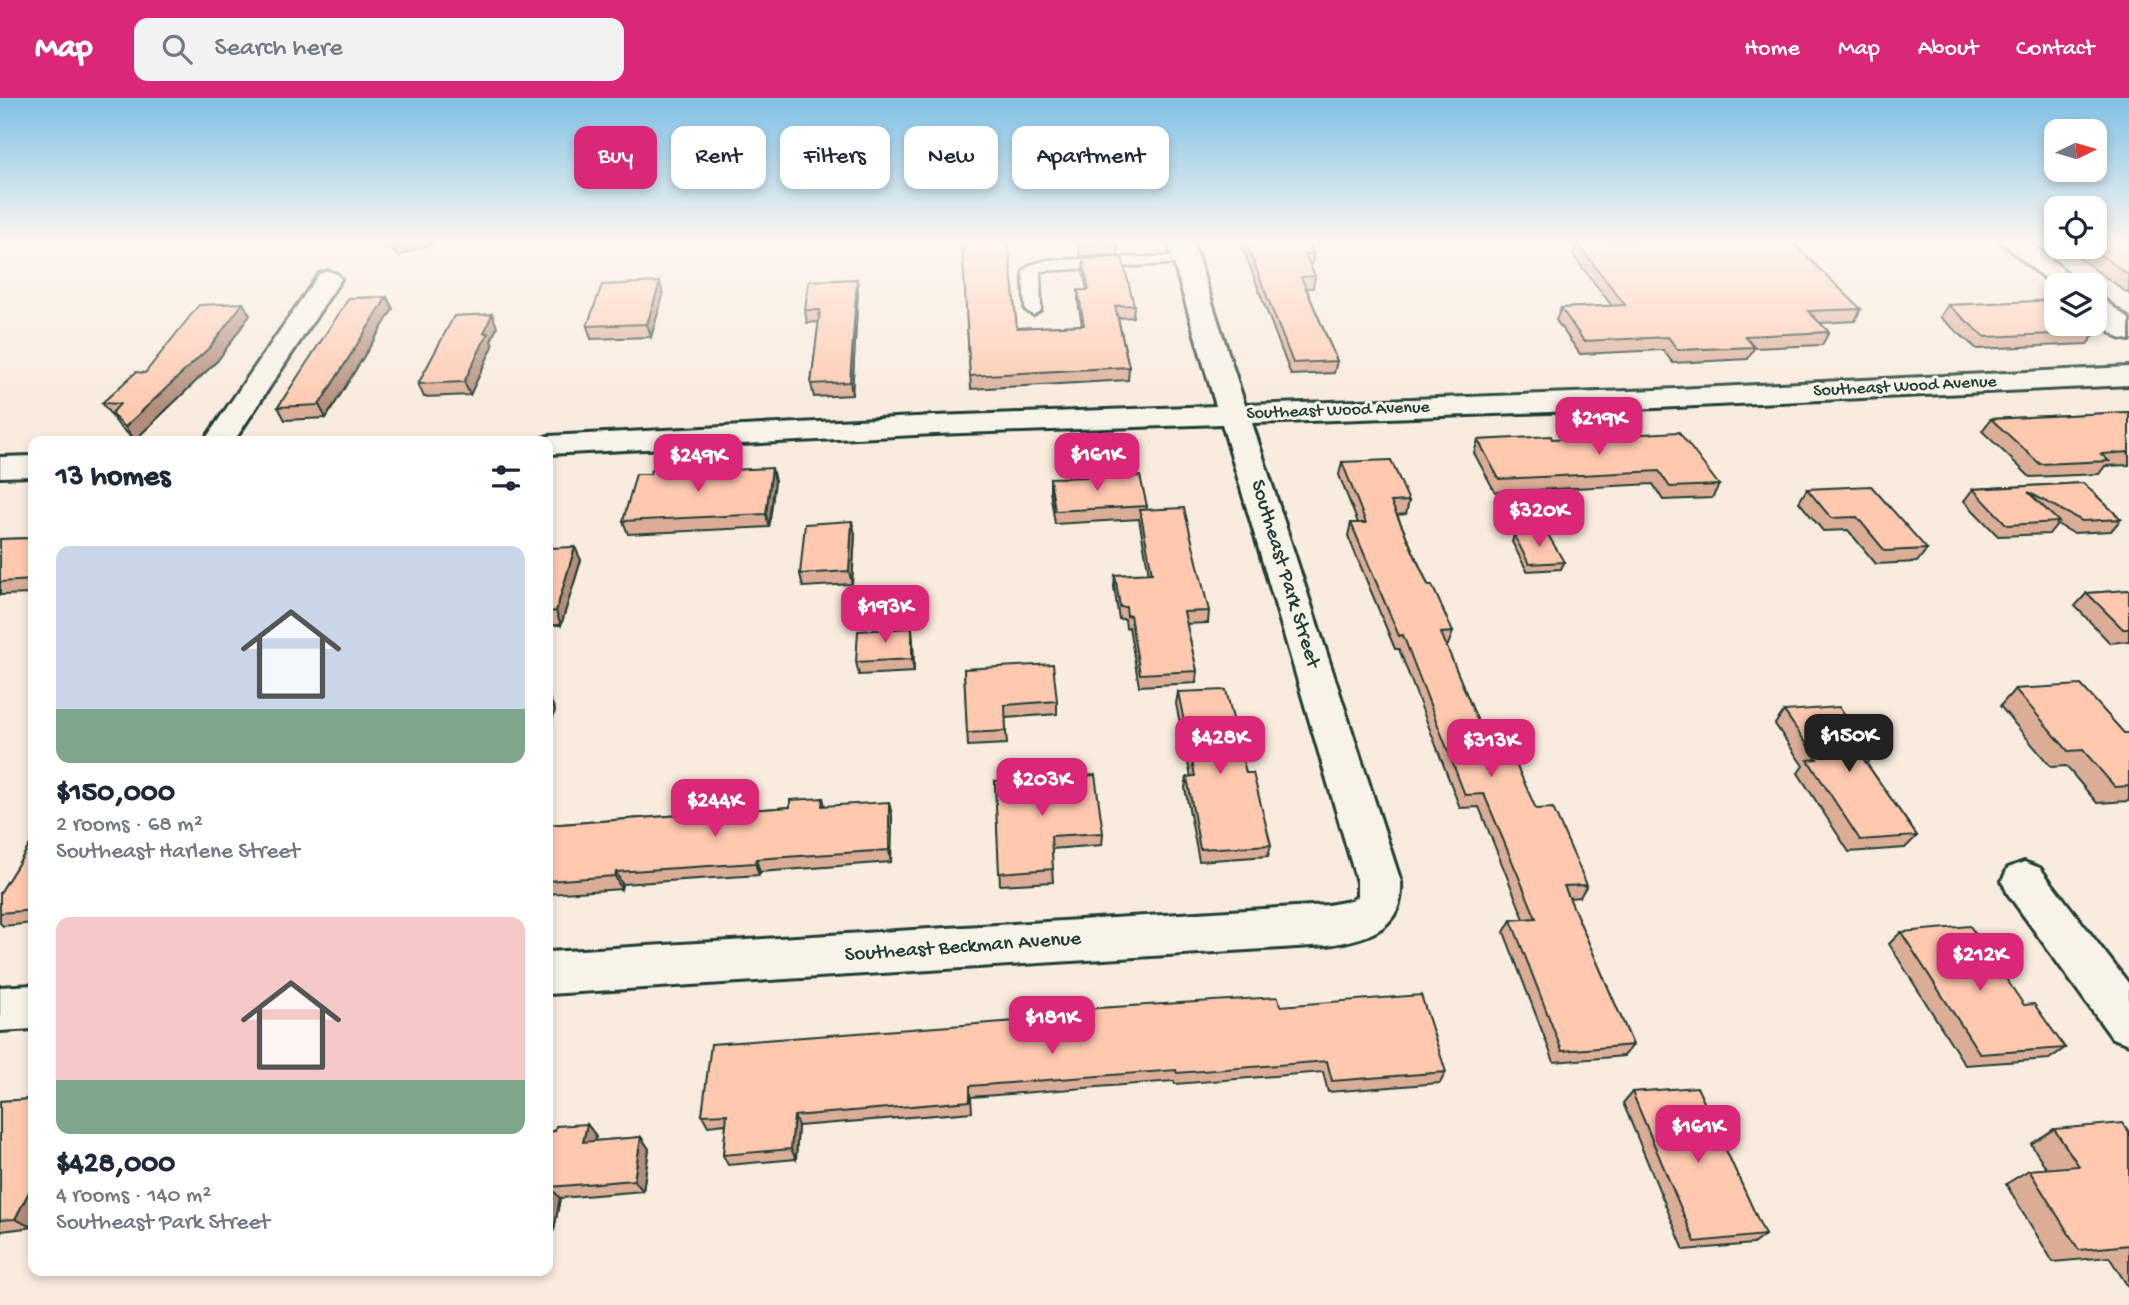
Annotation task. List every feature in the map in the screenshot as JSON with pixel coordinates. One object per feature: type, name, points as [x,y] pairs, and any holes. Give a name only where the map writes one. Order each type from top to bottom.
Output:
[{"type":"street","points":[[222,436],[316,296]]},
{"type":"street","name":"Southeast Park Street","points":[[1196,296],[1378,882],[1381,893],[1374,909]]},
{"type":"street","points":[[2107,315],[2129,332]]},
{"type":"street","name":"Southeast Wood Avenue","points":[[553,445],[935,425],[1629,400],[2129,376]]},
{"type":"street","points":[[0,467],[28,466]]},
{"type":"street","points":[[2024,881],[2129,1022]]},
{"type":"street","name":"Southeast Beckman Avenue","points":[[553,973],[1328,925],[1349,922],[1374,909]]},
{"type":"street","points":[[0,1009],[28,1007]]},
{"type":"lane","points":[[1032,296],[1033,310]]},
{"type":"building","points":[[598,296],[656,296],[647,324],[587,326]]},
{"type":"building","points":[[807,296],[856,296],[850,382],[811,384],[820,310],[805,310]]},
{"type":"building","points":[[965,296],[1014,296],[1017,328],[1084,325],[1079,296],[1132,296],[1134,305],[1115,306],[1129,367],[970,376]]},
{"type":"building","points":[[1267,296],[1309,296],[1337,361],[1293,363]]},
{"type":"building","points":[[1618,296],[1848,296],[1861,309],[1808,311],[1829,332],[1745,336],[1754,347],[1678,350],[1668,337],[1584,341],[1561,308],[1625,305]]},
{"type":"building","points":[[387,297],[319,405],[278,407],[349,298]]},
{"type":"building","points":[[2044,301],[2044,334],[1985,337],[1948,305]]},
{"type":"building","points":[[243,303],[210,347],[125,427],[111,414],[120,404],[102,403],[136,372],[145,373],[199,305]]},
{"type":"building","points":[[492,314],[484,333],[488,333],[464,382],[418,384],[454,316]]},
{"type":"building","points":[[2129,412],[2129,452],[2101,454],[2109,461],[2040,464],[1991,419]]},
{"type":"building","points":[[1679,432],[1719,485],[1670,487],[1659,471],[1499,479],[1478,440],[1551,436],[1552,439]]},
{"type":"building","points":[[1391,460],[1409,501],[1391,502],[1428,585],[1432,585],[1453,632],[1441,633],[1480,727],[1499,726],[1536,809],[1553,808],[1587,885],[1564,886],[1633,1045],[1562,1051],[1511,920],[1536,918],[1484,794],[1465,795],[1403,635],[1399,636],[1351,523],[1366,523],[1342,462]]},
{"type":"building","points":[[691,468],[690,472],[772,468],[766,514],[623,521],[636,474],[650,474],[651,470]]},
{"type":"building","points":[[1140,476],[1147,506],[1055,511],[1050,478]]},
{"type":"building","points":[[2083,483],[2121,519],[2082,521],[2028,492],[2059,522],[2007,525],[1973,489]]},
{"type":"building","points":[[1871,486],[1927,549],[1885,551],[1857,517],[1831,518],[1807,489]]},
{"type":"building","points":[[1184,508],[1209,611],[1184,612],[1197,671],[1140,674],[1130,615],[1127,616],[1126,607],[1120,607],[1115,575],[1152,573],[1140,510]]},
{"type":"building","points":[[852,521],[849,571],[800,574],[805,524]]},
{"type":"building","points":[[1547,533],[1564,562],[1529,564],[1514,535]]},
{"type":"building","points":[[28,538],[28,580],[0,582],[0,539]]},
{"type":"building","points":[[575,547],[556,611],[553,611],[553,548]]},
{"type":"building","points":[[2129,590],[2129,629],[2123,629],[2087,593]]},
{"type":"building","points":[[912,628],[912,659],[856,662],[858,631]]},
{"type":"building","points":[[1053,664],[1057,701],[1005,705],[1006,731],[967,733],[964,669]]},
{"type":"building","points":[[2081,685],[2124,733],[2129,733],[2129,786],[2115,787],[2083,750],[2068,751],[2015,689]]},
{"type":"building","points":[[1226,690],[1246,773],[1253,773],[1271,845],[1200,849],[1187,777],[1195,776],[1178,692]]},
{"type":"building","points":[[1839,707],[1873,756],[1862,757],[1917,836],[1860,840],[1808,760],[1817,759],[1784,711]]},
{"type":"building","points":[[1095,775],[1103,833],[1051,836],[1053,869],[999,873],[995,781]]},
{"type":"building","points":[[823,798],[822,806],[889,802],[889,850],[756,859],[755,863],[616,872],[615,876],[553,881],[553,825],[790,807],[790,800]]},
{"type":"building","points":[[28,848],[28,910],[0,913],[0,893]]},
{"type":"building","points":[[1970,926],[2024,1005],[2034,1004],[2065,1048],[1980,1054],[1901,932]]},
{"type":"building","points":[[1421,995],[1446,1072],[1332,1081],[1327,1061],[970,1086],[970,1101],[794,1116],[791,1149],[723,1155],[727,1114],[702,1115],[711,1044],[1016,1021],[1016,1013],[1278,997],[1280,1006]]},
{"type":"building","points":[[1697,1087],[1765,1235],[1695,1242],[1632,1092]]},
{"type":"building","points":[[28,1099],[28,1194],[15,1219],[0,1220],[0,1101]]},
{"type":"building","points":[[2123,1123],[2129,1132],[2129,1245],[2079,1250],[2029,1170],[2079,1166],[2054,1129]]},
{"type":"building","points":[[587,1124],[583,1142],[641,1137],[634,1180],[553,1187],[553,1131],[556,1126]]}]
